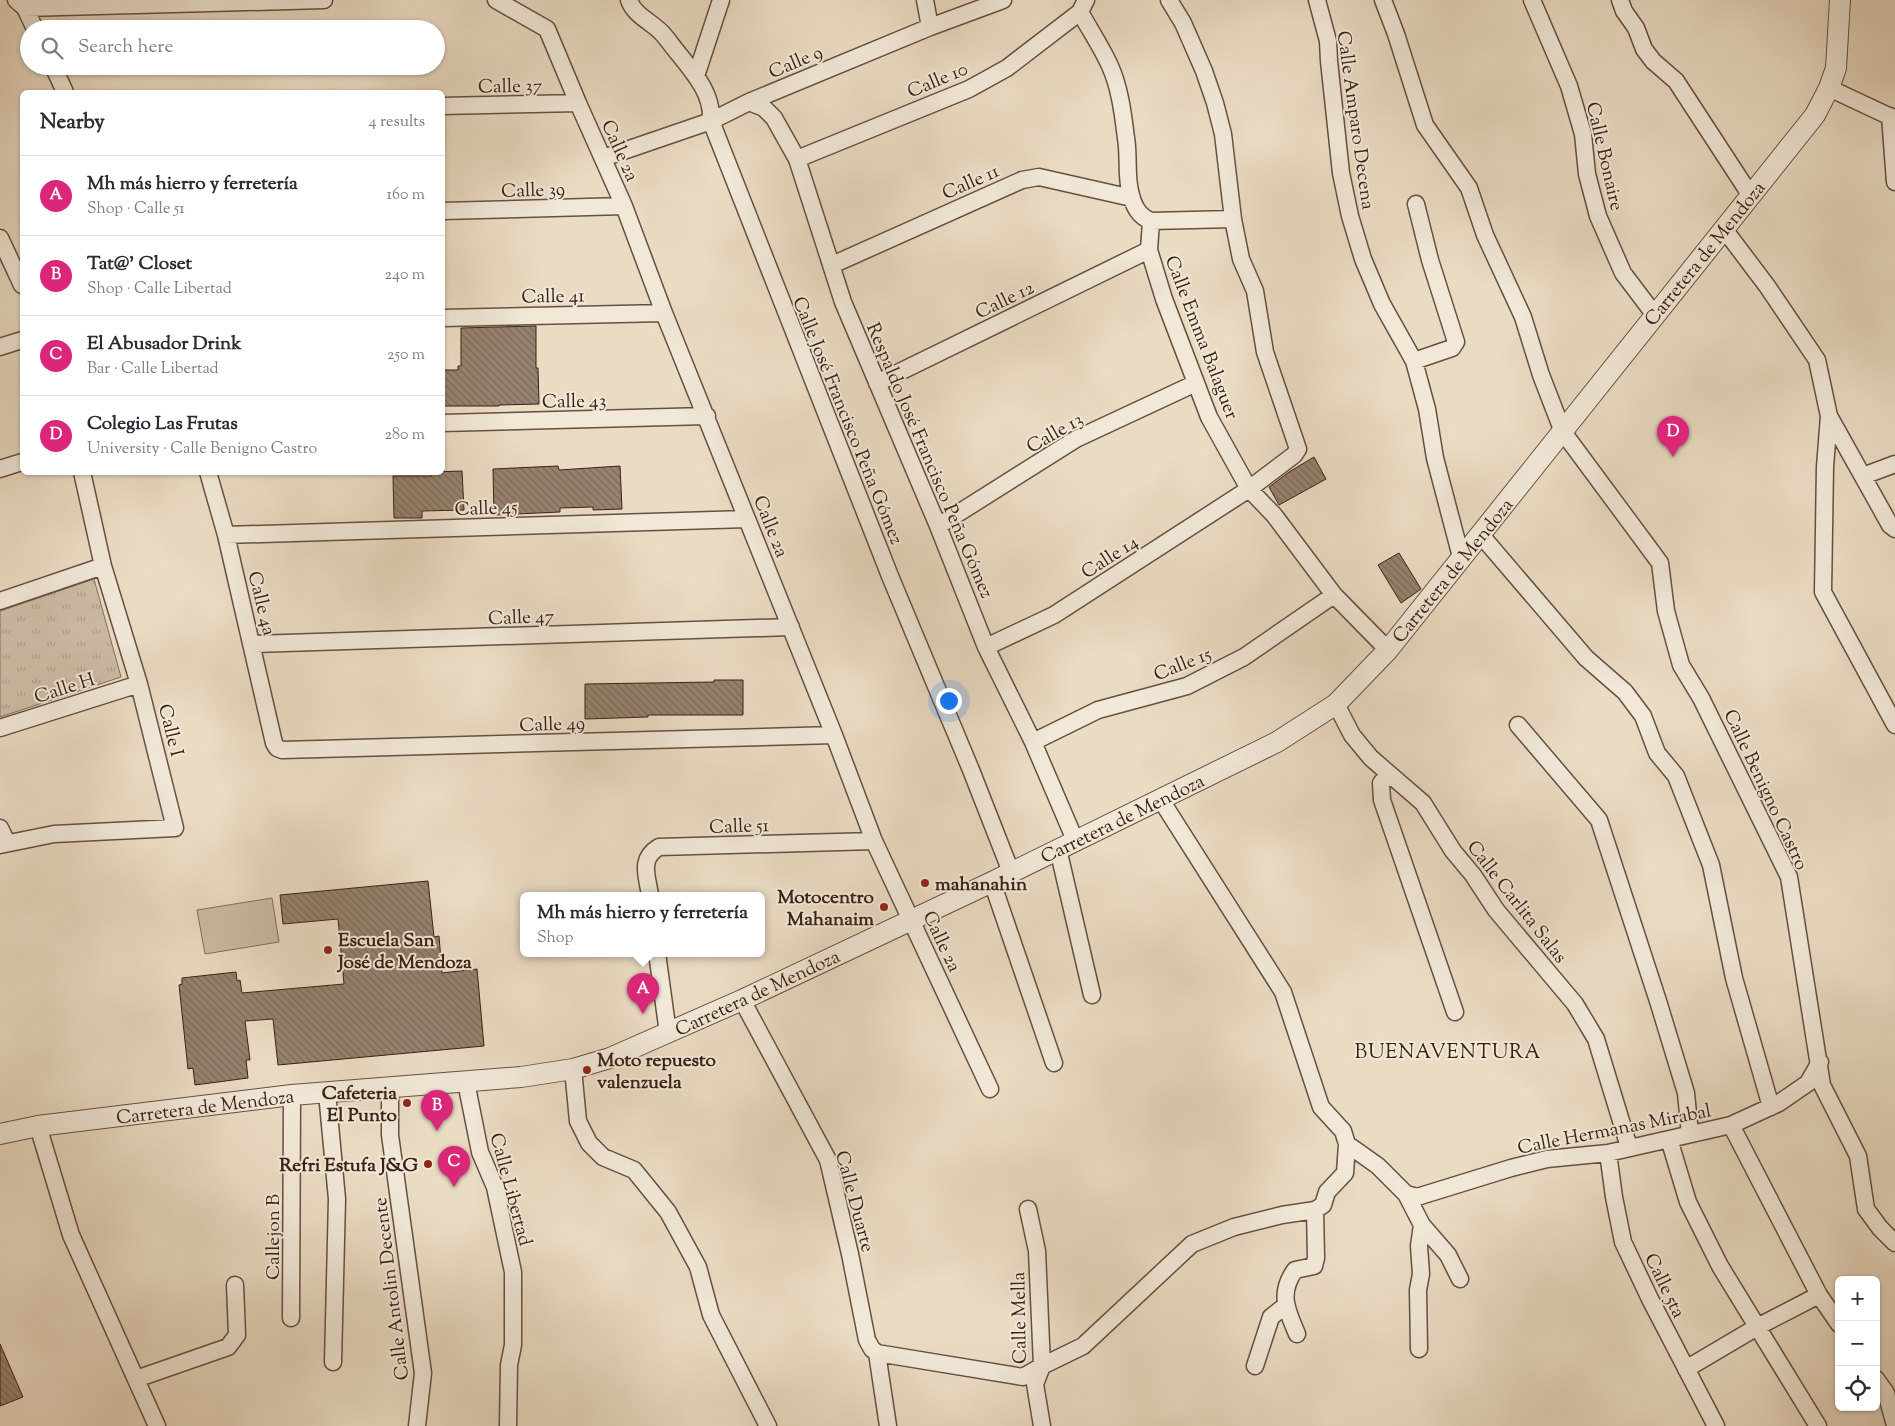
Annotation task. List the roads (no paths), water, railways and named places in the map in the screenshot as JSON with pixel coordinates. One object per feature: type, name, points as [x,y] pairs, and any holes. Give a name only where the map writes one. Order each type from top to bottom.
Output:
[{"type":"street","points":[[30,20],[21,4],[324,0]]},
{"type":"street","name":"Calle 2a","points":[[496,0],[548,29],[578,103],[624,206],[664,313],[834,735],[874,841],[990,1089]]},
{"type":"street","name":"Calle José Francisco Peña Gómez","points":[[629,0],[631,8],[660,32],[706,91],[712,110],[711,121],[890,576],[971,770],[1011,872]]},
{"type":"street","points":[[696,76],[721,0]]},
{"type":"street","points":[[925,0],[930,27]]},
{"type":"street","name":"Calle 9","points":[[603,158],[711,121],[748,102],[930,27],[1003,0]]},
{"type":"street","points":[[1083,6],[1110,66],[1117,88],[1127,141],[1129,187],[1138,212],[1144,218],[1151,221],[1233,219],[1223,134],[1215,103],[1204,71],[1183,23],[1169,0]]},
{"type":"street","name":"Calle Amparo Decena","points":[[1317,0],[1328,41],[1342,173],[1350,216],[1362,259],[1382,304],[1414,361],[1461,557]]},
{"type":"street","name":"Calle Benigno Castro","points":[[1383,0],[1425,124],[1470,188],[1485,235],[1522,317],[1563,432],[1660,563],[1666,611],[1681,665],[1701,698],[1789,877],[1820,1062],[1822,1085],[1858,1156],[1866,1208],[1880,1228],[1895,1243]]},
{"type":"street","name":"Calle Bonaire","points":[[1532,0],[1569,86],[1583,134],[1587,174],[1598,216],[1624,273],[1654,314]]},
{"type":"street","points":[[1620,0],[1624,11],[1636,28],[1644,49],[1653,61],[1676,81],[1751,196]]},
{"type":"street","name":"Carretera de Mendoza","points":[[1,1132],[292,1096],[521,1077],[573,1069],[610,1058],[742,1000],[992,882],[1276,742],[1336,704],[1388,650],[1563,432],[1654,314],[1815,115],[1829,88],[1836,68],[1838,1]]},
{"type":"street","name":"Calle 10","points":[[797,159],[968,89],[1008,68],[1083,6]]},
{"type":"street","points":[[57,75],[64,90]]},
{"type":"street","points":[[1829,88],[1892,117],[1895,182]]},
{"type":"street","name":"Respaldo José Francisco Peña Gómez","points":[[748,102],[764,108],[774,118],[797,159],[843,302],[938,526],[986,647],[1033,742],[1075,840]]},
{"type":"street","name":"Calle 37","points":[[445,106],[578,103]]},
{"type":"street","name":"Calle 11","points":[[832,265],[1022,180],[1039,177],[1132,198]]},
{"type":"street","points":[[1414,361],[1452,348],[1456,342],[1430,260],[1416,204]]},
{"type":"street","name":"Calle 39","points":[[445,211],[624,206]]},
{"type":"street","name":"Calle 14","points":[[986,647],[1054,615],[1249,489],[1294,455],[1298,449],[1265,352],[1255,291],[1241,259],[1233,219]]},
{"type":"street","name":"Calle Emma Balaguer","points":[[1151,221],[1148,250],[1164,299],[1209,416],[1249,489],[1274,515],[1334,595],[1388,650]]},
{"type":"street","points":[[1724,229],[1767,286],[1817,360],[1829,416],[1890,525],[1895,529]]},
{"type":"street","points":[[0,238],[20,281]]},
{"type":"street","name":"Calle 12","points":[[877,383],[1148,250]]},
{"type":"street","name":"Calle 41","points":[[445,318],[664,313]]},
{"type":"street","points":[[0,347],[20,341]]},
{"type":"street","name":"Calle 13","points":[[938,526],[1076,439],[1196,383]]},
{"type":"street","name":"Calle 43","points":[[445,423],[707,416]]},
{"type":"street","points":[[1829,416],[1824,467],[1823,592],[1895,725]]},
{"type":"street","points":[[0,469],[20,463]]},
{"type":"street","points":[[1863,476],[1895,464]]},
{"type":"street","name":"Calle I","points":[[4,844],[54,834],[176,828],[139,684],[103,566],[83,475]]},
{"type":"street","name":"Calle 4a","points":[[209,475],[226,535],[274,743]]},
{"type":"street","name":"Calle 45","points":[[226,535],[747,519]]},
{"type":"street","points":[[1480,534],[1586,658],[1625,692],[1643,716],[1657,753],[1676,776],[1711,865],[1734,978],[1771,1107]]},
{"type":"street","points":[[0,602],[103,566]]},
{"type":"street","name":"Calle 15","points":[[1033,742],[1098,710],[1188,686],[1244,656],[1334,595]]},
{"type":"street","name":"Calle 47","points":[[252,644],[791,627]]},
{"type":"street","name":"Calle H","points":[[0,728],[139,684]]},
{"type":"street","name":"Calle Carlita Salas","points":[[1336,704],[1352,735],[1389,775],[1423,803],[1453,851],[1473,875],[1496,910],[1575,1004],[1596,1039],[1629,1147]]},
{"type":"street","points":[[1518,725],[1599,820],[1686,1093],[1690,1134]]},
{"type":"street","name":"Calle 49","points":[[274,743],[277,748],[282,750],[834,735]]},
{"type":"street","points":[[1389,775],[1381,783],[1382,800],[1454,1012]]},
{"type":"street","points":[[877,1353],[1023,1378],[1042,1366],[1083,1346],[1192,1244],[1234,1227],[1282,1215],[1315,1210],[1323,1205],[1327,1192],[1345,1173],[1347,1144],[1343,1130],[1321,1107],[1283,992],[1161,800]]},
{"type":"street","points":[[0,828],[4,844]]},
{"type":"street","name":"Calle 51","points":[[650,892],[646,864],[647,857],[659,847],[874,841]]},
{"type":"street","points":[[1058,849],[1092,995]]},
{"type":"street","points":[[992,882],[1054,1063]]},
{"type":"street","points":[[658,957],[668,1033]]},
{"type":"street","name":"Calle Duarte","points":[[742,1000],[828,1160],[850,1254],[867,1340],[872,1349],[877,1353],[888,1426]]},
{"type":"street","name":"Calle Hermanas Mirabal","points":[[1406,1194],[1417,1197],[1547,1159],[1608,1153],[1731,1125],[1779,1103],[1808,1083],[1820,1062]]},
{"type":"street","points":[[573,1069],[578,1121],[589,1143],[603,1157],[634,1170],[668,1212],[698,1267],[711,1315],[768,1426]]},
{"type":"street","name":"Calle Libertad","points":[[466,1082],[480,1152],[495,1187],[513,1272],[513,1345],[509,1365],[508,1426]]},
{"type":"street","name":"Calle Antolin Decente","points":[[390,1087],[390,1135],[424,1373],[417,1426]]},
{"type":"street","points":[[327,1093],[337,1199],[333,1362]]},
{"type":"street","name":"Callejon B","points":[[291,1318],[292,1096]]},
{"type":"street","points":[[1731,1125],[1819,1295],[1837,1321]]},
{"type":"street","points":[[38,1126],[71,1235],[157,1426]]},
{"type":"street","points":[[1669,1139],[1688,1202],[1720,1266],[1818,1426]]},
{"type":"street","points":[[1347,1144],[1378,1166],[1406,1194],[1422,1225],[1448,1255],[1460,1279]]},
{"type":"street","name":"Calle 5ta","points":[[1608,1153],[1623,1242],[1716,1426]]},
{"type":"street","name":"Calle Mella","points":[[1028,1209],[1037,1252],[1042,1366],[1035,1384],[1042,1426]]},
{"type":"street","points":[[1297,1334],[1285,1306],[1288,1280],[1295,1270],[1314,1266],[1316,1258],[1315,1210]]},
{"type":"street","points":[[1419,1349],[1418,1290],[1421,1274],[1419,1246],[1422,1225]]},
{"type":"street","points":[[136,1379],[228,1347],[237,1335],[236,1285]]},
{"type":"street","points":[[1686,1369],[1757,1327],[1819,1295]]},
{"type":"street","points":[[1255,1366],[1271,1317],[1285,1306]]},
{"type":"street","points":[[1880,1382],[1890,1391],[1895,1424]]},
{"type":"place","name":"Colegio Las Frutas","points":[[1673,457]]},
{"type":"place","name":"mahanahin","points":[[925,883]]},
{"type":"place","name":"Motocentro Mahanaim","points":[[884,907]]},
{"type":"place","name":"Escuela San José de Mendoza","points":[[328,950]]},
{"type":"place","name":"Mh más hierro y ferretería","points":[[643,1014]]},
{"type":"place","name":"Moto repuesto valenzuela","points":[[587,1070]]},
{"type":"place","name":"Cafeteria El Punto","points":[[407,1103]]},
{"type":"place","name":"Tat@' Closet","points":[[437,1131]]},
{"type":"place","name":"Refri Estufa J&G","points":[[428,1164]]},
{"type":"place","name":"El Abusador Drink","points":[[454,1187]]},
{"type":"district","name":"BUENAVENTURA","points":[[1448,1051]]}]
